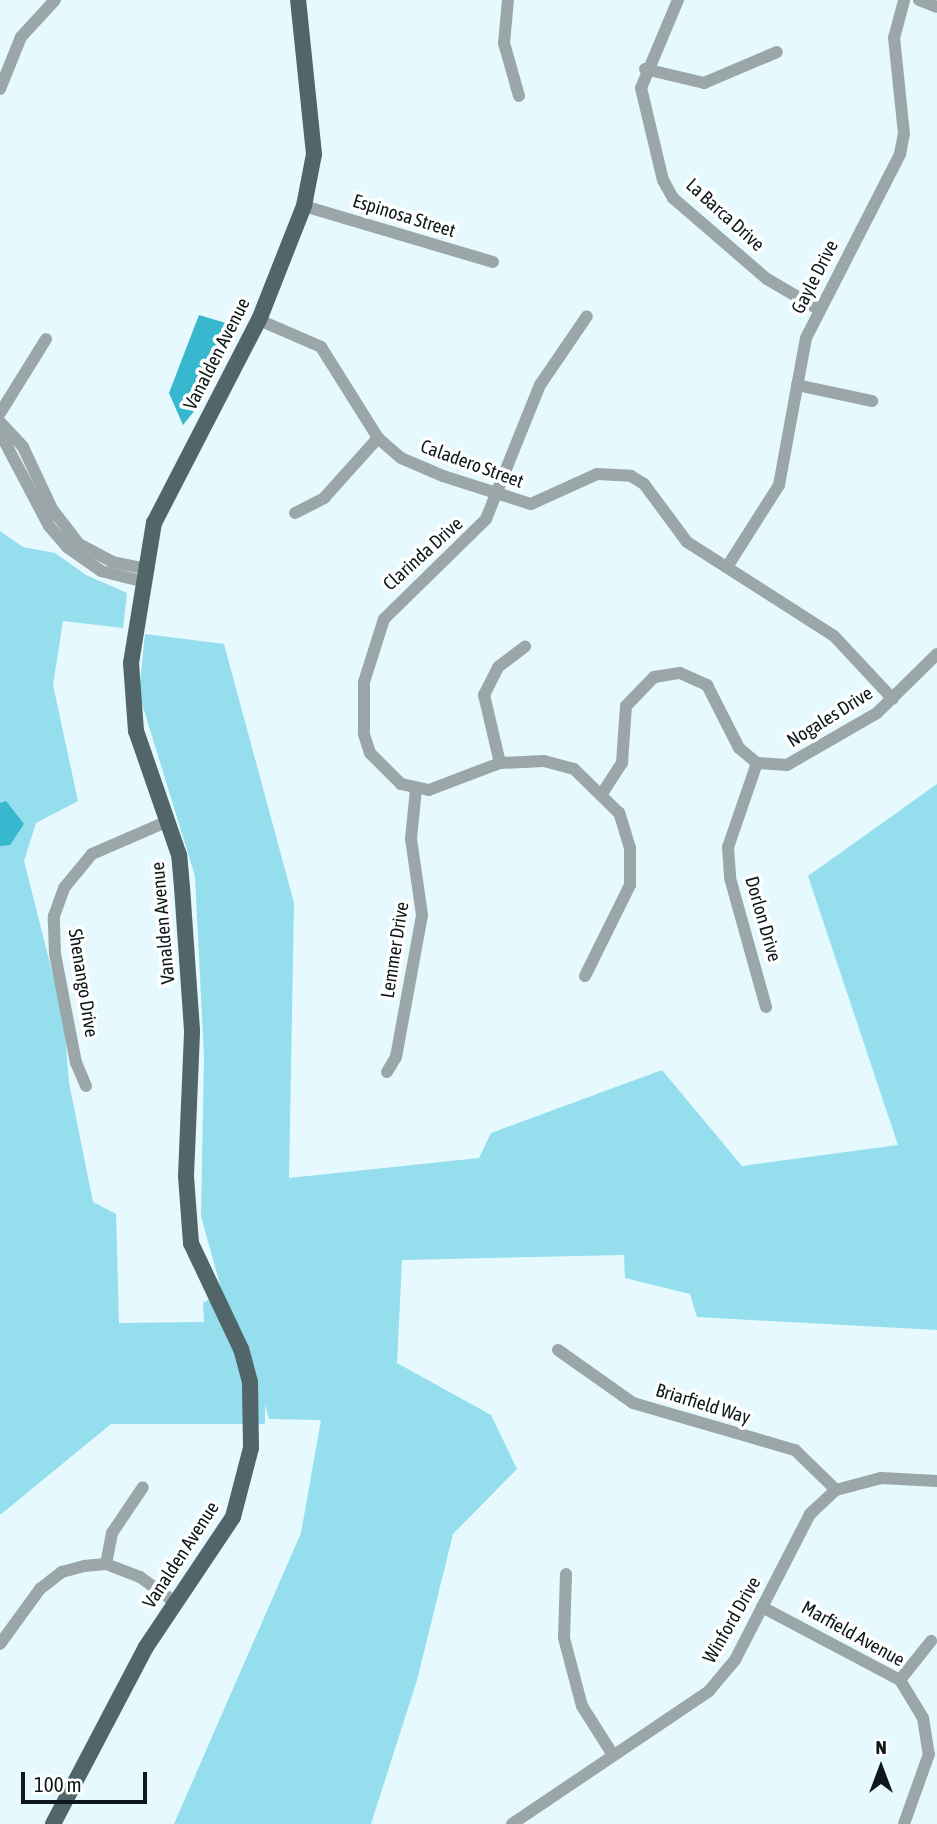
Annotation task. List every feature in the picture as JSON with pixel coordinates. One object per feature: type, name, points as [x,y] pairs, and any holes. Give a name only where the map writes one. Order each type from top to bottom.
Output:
[{"type":"main road","name":"Vanalden Avenue","points":[[53,1824],[146,1647],[233,1517],[245,1485],[253,1405],[241,1349],[199,1267],[188,1220],[192,1030],[181,876],[168,821],[136,731],[130,689],[142,575],[154,523],[259,320],[304,206],[314,155],[298,0]]},
{"type":"street","points":[[0,89],[21,37],[55,0]]},
{"type":"street","points":[[508,0],[504,43],[519,96]]},
{"type":"street","name":"La Barca Drive","points":[[678,0],[646,69],[642,107],[673,198],[767,279],[820,310]]},
{"type":"street","name":"Gayle Drive","points":[[727,567],[779,485],[806,338],[900,154],[904,134],[894,38],[904,0]]},
{"type":"street","points":[[919,0],[937,7]]},
{"type":"street","points":[[646,69],[704,83],[777,52]]},
{"type":"street","name":"Espinosa Street","points":[[304,206],[492,262]]},
{"type":"street","name":"Clarinda Drive","points":[[416,789],[383,771],[370,753],[364,734],[366,666],[384,619],[475,534],[496,495],[540,385],[587,316]]},
{"type":"street","name":"Caladero Street","points":[[259,320],[329,355],[378,438],[401,458],[496,495],[531,504],[597,474],[631,476],[654,494],[687,542],[834,636],[892,699]]},
{"type":"street","points":[[0,413],[46,340]]},
{"type":"street","points":[[797,385],[872,401]]},
{"type":"street","points":[[0,422],[23,447],[52,509],[79,544],[142,575]]},
{"type":"street","points":[[0,433],[49,526],[67,547],[101,570],[142,575]]},
{"type":"street","points":[[295,513],[324,498],[378,438]]},
{"type":"street","points":[[500,763],[484,695],[498,667],[525,647]]},
{"type":"street","name":"Nogales Drive","points":[[757,763],[787,765],[804,759],[892,699],[937,654]]},
{"type":"street","points":[[603,792],[622,763],[623,719],[632,694],[667,673],[707,685],[738,748],[757,763]]},
{"type":"street","points":[[416,789],[441,787],[500,763],[544,761],[574,769],[603,792],[627,832],[632,865],[625,901],[585,976]]},
{"type":"street","name":"Dorlon Drive","points":[[757,763],[728,847],[730,878],[766,1007]]},
{"type":"street","name":"Lemmer Drive","points":[[387,1072],[396,1057],[422,915],[411,839],[416,789]]},
{"type":"street","name":"Shenango Drive","points":[[86,1086],[76,1063],[55,954],[54,916],[64,888],[92,854],[168,821]]},
{"type":"street","name":"Briarfield Way","points":[[558,1350],[632,1403],[795,1450],[836,1490]]},
{"type":"street","name":"Winford Drive","points":[[512,1824],[709,1691],[735,1660],[810,1514],[836,1490],[881,1478],[937,1481]]},
{"type":"street","points":[[106,1564],[112,1533],[143,1487]]},
{"type":"street","points":[[0,1644],[40,1589],[62,1572],[106,1564],[140,1577],[176,1602]]},
{"type":"street","points":[[566,1574],[564,1639],[582,1706],[613,1755]]},
{"type":"street","name":"Marfield Avenue","points":[[762,1606],[900,1681],[923,1718],[929,1754],[904,1824]]},
{"type":"street","points":[[900,1681],[931,1641]]},
{"type":"shaded area","points":[[199,315],[229,324],[199,405],[183,425],[169,393]]},
{"type":"shaded area","points":[[0,531],[23,547],[55,553],[86,575],[127,593],[123,628],[63,621],[53,685],[78,801],[36,823],[24,861],[64,1019],[69,1083],[93,1202],[116,1214],[119,1323],[204,1322],[203,1303],[222,1292],[201,1216],[204,1057],[195,876],[139,694],[145,634],[224,644],[294,903],[289,1178],[479,1158],[491,1133],[662,1070],[742,1166],[898,1145],[808,876],[937,784],[937,1330],[697,1317],[690,1294],[625,1278],[624,1255],[402,1260],[397,1363],[491,1415],[517,1469],[453,1534],[417,1680],[371,1824],[174,1824],[301,1533],[321,1420],[269,1419],[265,1405],[265,1424],[111,1424],[0,1515]]},
{"type":"shaded area","points":[[6,801],[24,824],[10,845],[0,846],[0,803]]}]
